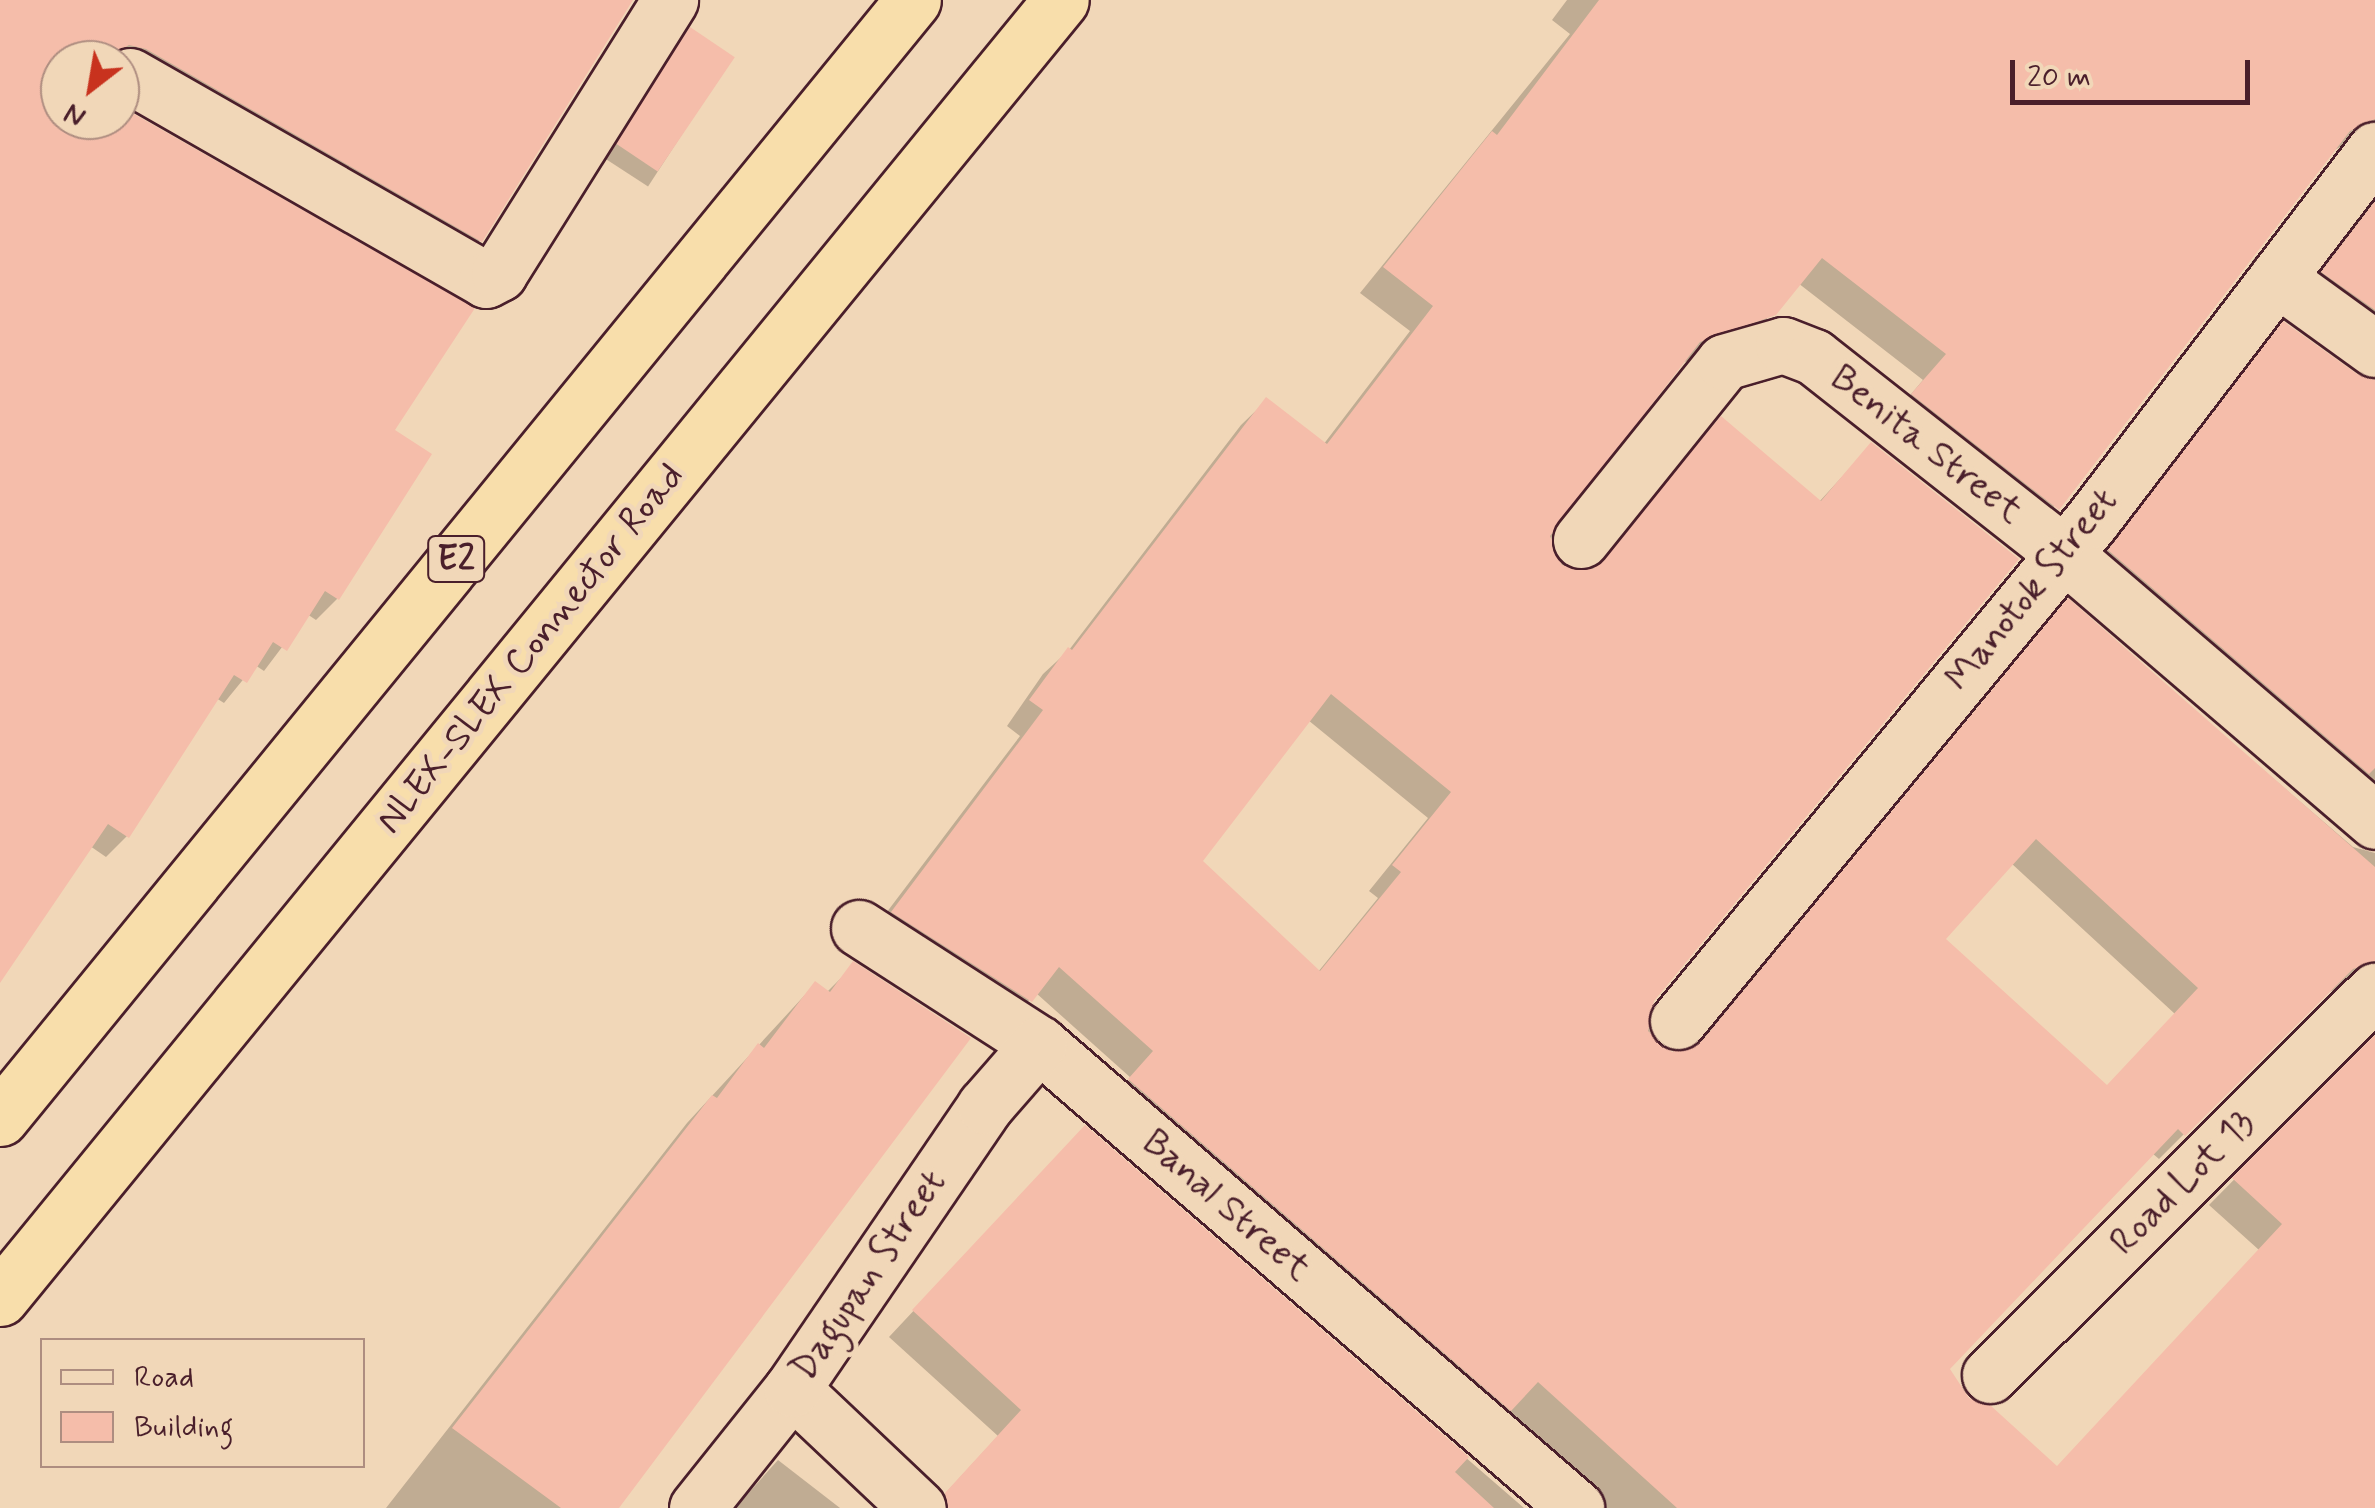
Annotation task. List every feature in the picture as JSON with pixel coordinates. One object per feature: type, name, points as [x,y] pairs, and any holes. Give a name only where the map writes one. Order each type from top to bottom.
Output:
[{"type":"highway","name":"E2","points":[[0,1118],[913,0]]},
{"type":"highway","name":"NLEX-SLEX Connector Road","points":[[0,1298],[1061,0]]},
{"type":"street","points":[[140,82],[486,280],[500,272],[670,0]]},
{"type":"street","name":"Manotok Street","points":[[1678,1021],[2064,554],[2375,150]]},
{"type":"street","points":[[2277,278],[2375,350]]},
{"type":"street","name":"Benita Street","points":[[1581,540],[1724,362],[1783,344],[1814,357],[2064,554],[2375,821]]},
{"type":"street","name":"Banal Street","points":[[859,928],[1039,1044],[1576,1508]]},
{"type":"street","name":"Road Lot 13","points":[[1990,1375],[2375,991]]},
{"type":"street","name":"Dagupan Street","points":[[697,1508],[792,1389],[985,1106],[1039,1044]]},
{"type":"street","points":[[792,1389],[918,1508]]},
{"type":"building","points":[[0,0],[633,0],[482,242],[140,48],[140,40],[40,40],[40,140],[140,140],[140,117],[475,308],[395,430],[432,454],[339,600],[325,591],[287,651],[273,642],[247,683],[234,675],[129,838],[108,824],[0,983]]},
{"type":"building","points":[[1599,0],[2375,0],[2375,119],[2350,131],[2059,510],[1911,394],[1946,354],[1822,258],[1776,315],[1700,342],[1550,536],[1562,565],[1593,569],[1721,416],[1821,501],[1871,442],[2019,559],[1654,1001],[1648,1031],[1672,1052],[1702,1041],[2068,598],[2375,867],[2375,961],[2353,969],[2185,1136],[2178,1129],[1950,1369],[1969,1398],[1990,1405],[2057,1466],[2282,1224],[2232,1178],[2375,1035],[2375,1508],[1677,1508],[1538,1382],[1511,1411],[1128,1079],[1153,1051],[1059,967],[1032,1002],[891,912],[1043,710],[1029,700],[1068,647],[1072,650],[1266,397],[1327,444],[1433,306],[1383,267],[1492,131],[1497,135]],"holes":[[[1331,694],[1451,792],[1392,865],[1401,872],[1320,971],[1203,861]],[[2036,839],[2198,988],[2107,1085],[1946,939]]]},
{"type":"building","points":[[690,27],[735,57],[658,172],[613,141]]},
{"type":"building","points":[[2375,201],[2375,310],[2321,272]]},
{"type":"building","points":[[2283,321],[2357,374],[2375,380],[2375,768],[2369,774],[2108,550]]},
{"type":"building","points":[[853,961],[971,1038],[619,1508],[561,1508],[452,1428],[712,1095],[717,1098],[758,1043],[764,1048],[815,981],[830,992]]},
{"type":"building","points":[[1085,1125],[1469,1457],[1455,1472],[1494,1508],[948,1508],[945,1493],[1021,1410],[912,1310]]}]
